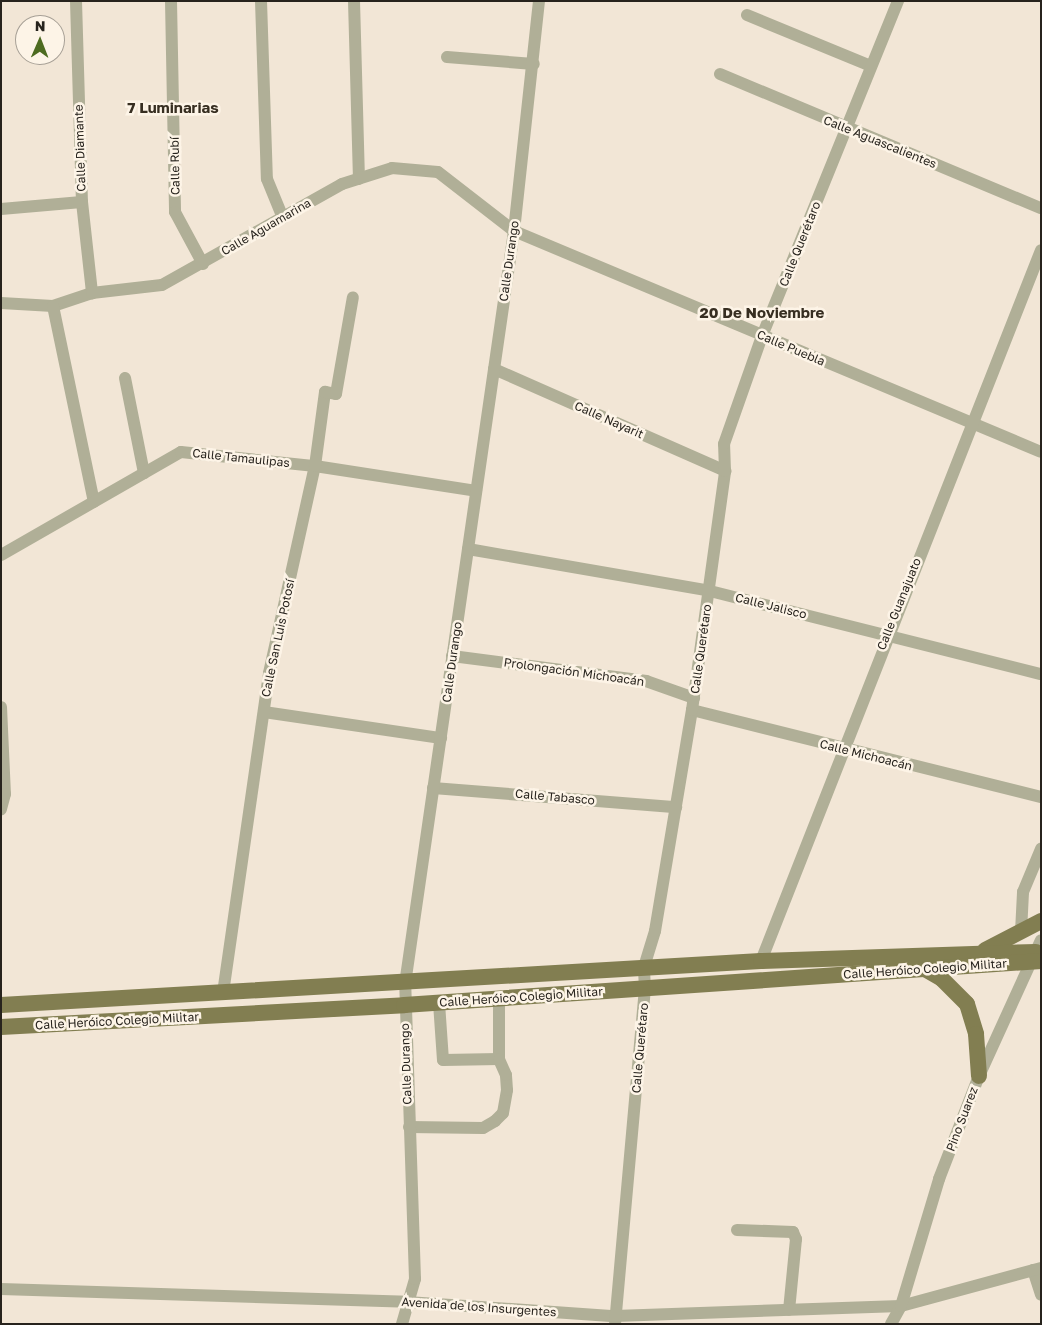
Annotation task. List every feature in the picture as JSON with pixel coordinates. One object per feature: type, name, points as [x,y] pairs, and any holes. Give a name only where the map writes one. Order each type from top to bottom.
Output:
[{"type":"main road","points":[[982,952],[1041,921]]},
{"type":"main road","name":"Calle Heróico Colegio Militar","points":[[1,1027],[439,1003],[645,989],[904,964],[982,952],[1038,953]]},
{"type":"main road","name":"Calle Heróico Colegio Militar","points":[[1,1005],[405,984],[644,967],[761,961],[904,964],[925,969],[1038,953]]},
{"type":"main road","points":[[925,969],[942,979],[966,1004],[976,1034],[979,1076]]},
{"type":"main road","points":[[192,1017],[194,995]]},
{"type":"main road","points":[[25,1004],[25,1026]]},
{"type":"street","name":"Calle Diamante","points":[[76,1],[82,202],[92,294]]},
{"type":"street","name":"Calle Rubí","points":[[171,1],[175,212],[203,264]]},
{"type":"street","points":[[261,1],[267,179],[283,218]]},
{"type":"street","points":[[354,1],[359,179]]},
{"type":"street","name":"Calle Durango","points":[[402,1324],[415,1280],[404,1005],[405,984],[514,231],[534,64],[539,1]]},
{"type":"street","name":"Calle Querétaro","points":[[615,1320],[645,989],[644,967],[655,931],[693,704],[710,591],[725,470],[724,444],[762,336],[898,1]]},
{"type":"street","points":[[747,15],[872,66]]},
{"type":"street","points":[[447,57],[534,64]]},
{"type":"street","name":"Calle Aguascalientes","points":[[720,74],[1041,208]]},
{"type":"street","name":"Calle Aguamarina","points":[[1,303],[53,306],[92,294],[162,285],[203,264],[342,184],[392,168],[438,172],[514,231]]},
{"type":"street","points":[[1,209],[82,202]]},
{"type":"street","name":"Calle Puebla","points":[[514,231],[1041,452]]},
{"type":"street","name":"Calle Guanajuato","points":[[761,961],[887,635],[1041,250]]},
{"type":"street","name":"Calle San Luis Potosí","points":[[223,993],[269,673],[315,466],[325,392],[336,394],[353,297]]},
{"type":"street","points":[[53,306],[94,502]]},
{"type":"street","name":"Calle Nayarit","points":[[494,369],[725,470]]},
{"type":"street","points":[[125,378],[144,473]]},
{"type":"street","name":"Calle Tamaulipas","points":[[1,555],[181,452],[315,466],[476,491]]},
{"type":"street","name":"Calle Jalisco","points":[[468,549],[710,591],[1041,674]]},
{"type":"street","name":"Prolongación Michoacán","points":[[452,656],[646,680],[693,704]]},
{"type":"street","name":"Calle Michoacán","points":[[693,704],[843,749],[1041,797]]},
{"type":"street","points":[[1,708],[5,794],[1,809]]},
{"type":"street","points":[[264,712],[441,738]]},
{"type":"street","name":"Calle Tabasco","points":[[433,788],[676,807]]},
{"type":"street","points":[[1021,932],[1023,892],[1041,849]]},
{"type":"street","name":"Pino Suarez","points":[[891,1324],[901,1306],[939,1179],[979,1076],[1038,953]]},
{"type":"street","points":[[409,1128],[483,1128],[495,1121],[503,1113],[506,1075],[499,1059],[499,999]]},
{"type":"street","points":[[439,1003],[443,1060],[499,1059]]},
{"type":"street","points":[[737,1230],[793,1232],[789,1310]]},
{"type":"street","points":[[1037,1269],[1041,1295]]},
{"type":"street","name":"Avenida de los Insurgentes","points":[[1,1289],[407,1302],[615,1320],[901,1306],[1037,1269]]},
{"type":"district","name":"7 Luminarias","points":[[173,108]]},
{"type":"district","name":"20 De Noviembre","points":[[762,313]]}]
